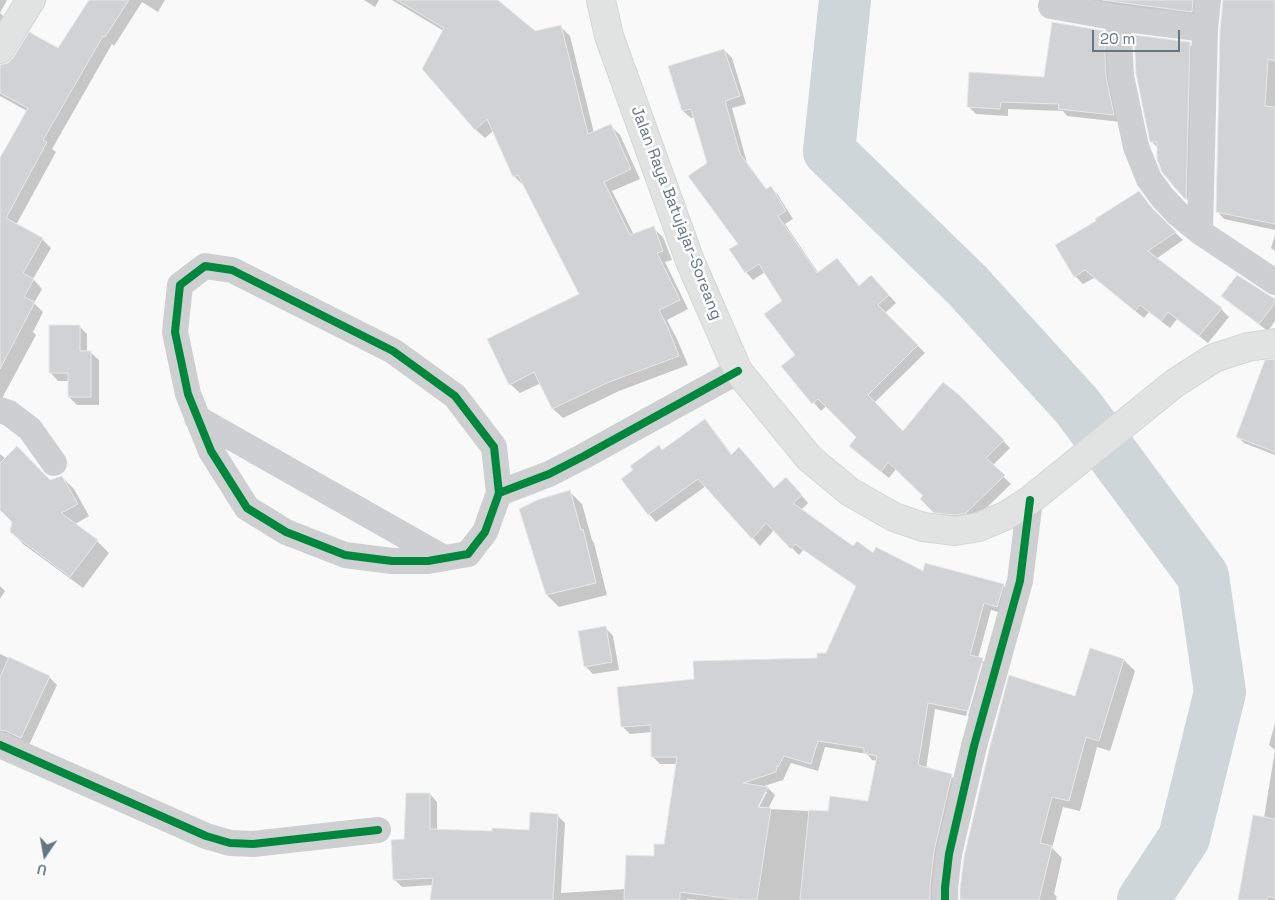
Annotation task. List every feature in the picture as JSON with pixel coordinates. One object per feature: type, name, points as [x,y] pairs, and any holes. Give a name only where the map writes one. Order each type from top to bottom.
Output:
[{"type":"main road","points":[[0,49],[31,0]]},
{"type":"main road","name":"Jalan Raya Batujajar-Soreang","points":[[601,0],[609,36],[687,252],[738,371],[809,458],[850,492],[894,517],[923,527],[954,531],[979,527],[1006,515],[1037,494],[1175,383],[1214,358],[1248,347],[1275,343]]},
{"type":"street","points":[[1200,232],[1205,29],[1208,0]]},
{"type":"street","points":[[1051,6],[1118,18],[1205,29]]},
{"type":"street","points":[[1118,18],[1121,76],[1136,147],[1148,179],[1162,198],[1200,232],[1275,282]]},
{"type":"street","points":[[205,266],[232,270],[393,351],[455,396],[494,447],[499,492],[485,532],[468,554],[428,561],[392,561],[345,555],[286,532],[247,508],[211,451],[197,418],[188,394],[175,332],[180,285],[205,266]]},
{"type":"street","points":[[499,492],[548,474],[584,456],[738,371]]},
{"type":"street","points":[[0,410],[9,413],[30,429],[54,464]]},
{"type":"street","points":[[197,418],[444,558]]},
{"type":"street","points":[[945,900],[949,854],[970,763],[1020,581],[1037,494]]},
{"type":"street","points":[[0,745],[206,836],[230,843],[253,844],[378,830]]},
{"type":"building","points":[[89,0],[129,0],[105,37],[103,36],[43,140],[47,142],[6,218],[43,238],[23,273],[34,279],[24,297],[35,302],[0,369],[0,158],[28,108],[0,93],[0,65],[8,63],[13,58],[29,32],[58,48]]},
{"type":"building","points":[[397,0],[498,0],[535,31],[561,25],[588,134],[611,124],[631,169],[604,182],[630,235],[654,226],[663,251],[657,253],[680,300],[659,310],[679,356],[609,382],[552,409],[534,372],[509,385],[487,339],[579,294],[518,175],[513,177],[487,119],[475,130],[422,69],[444,28]]},
{"type":"building","points":[[1103,0],[1193,0],[1192,12]]},
{"type":"building","points":[[1223,0],[1275,0],[1275,61],[1268,59],[1265,106],[1275,107],[1275,224],[1216,212],[1220,30]]},
{"type":"building","points":[[1052,22],[1104,31],[1106,77],[1114,115],[1058,109],[1059,104],[1001,102],[1000,109],[967,107],[969,72],[1044,77]]},
{"type":"building","points":[[1134,35],[1190,42],[1186,200],[1162,172],[1157,159],[1157,142],[1150,142],[1136,74]]},
{"type":"building","points":[[724,49],[740,96],[725,101],[740,154],[766,189],[771,186],[786,211],[778,216],[817,273],[837,258],[859,286],[871,275],[889,295],[878,305],[918,345],[868,395],[903,431],[943,382],[958,394],[1004,440],[986,458],[1005,475],[966,513],[955,515],[934,513],[920,499],[923,496],[888,462],[881,472],[849,446],[856,437],[818,399],[812,404],[781,366],[795,355],[764,314],[782,301],[759,264],[745,273],[729,249],[738,244],[688,176],[707,163],[691,109],[682,111],[668,66]]},
{"type":"building","points":[[1139,191],[1152,208],[1176,232],[1148,251],[1222,308],[1199,336],[1168,312],[1161,321],[1140,305],[1135,311],[1085,270],[1074,277],[1055,245],[1096,221],[1095,219]]},
{"type":"building","points":[[1237,275],[1275,299],[1275,303],[1259,324],[1221,296]]},
{"type":"building","points":[[49,325],[80,325],[80,351],[91,351],[91,397],[68,397],[68,373],[49,373]]},
{"type":"building","points":[[1275,359],[1275,452],[1236,437],[1265,360]]},
{"type":"building","points":[[705,419],[731,455],[739,447],[774,488],[786,477],[802,495],[793,503],[853,546],[857,541],[873,553],[876,547],[923,571],[925,563],[1004,584],[997,607],[984,603],[970,655],[983,658],[968,711],[928,703],[918,765],[952,774],[934,851],[930,900],[800,900],[809,810],[828,811],[830,796],[868,801],[877,756],[864,753],[864,748],[818,741],[811,764],[784,756],[777,766],[776,772],[743,783],[768,787],[758,807],[771,808],[757,900],[740,900],[680,892],[680,900],[624,900],[626,855],[654,856],[654,844],[664,844],[677,757],[651,757],[651,725],[621,727],[617,687],[694,679],[693,661],[817,658],[817,653],[826,653],[856,586],[795,544],[791,549],[766,523],[752,539],[698,479],[648,515],[621,479],[633,470],[630,466],[659,445],[662,450]]},
{"type":"building","points":[[17,446],[50,480],[62,476],[78,504],[61,513],[98,540],[70,577],[10,532],[12,522],[0,510],[0,463]]},
{"type":"building","points":[[570,490],[581,530],[583,529],[596,583],[546,595],[519,509],[537,500]]},
{"type":"building","points":[[606,626],[612,662],[584,667],[578,631]]},
{"type":"building","points":[[1090,648],[1124,659],[1099,741],[1086,737],[1069,801],[1052,797],[1040,843],[1052,846],[1039,900],[960,900],[964,857],[1009,675],[1075,696]]},
{"type":"building","points":[[9,657],[50,676],[21,738],[0,730],[0,677]]},
{"type":"building","points":[[406,793],[430,793],[430,829],[492,831],[492,828],[529,830],[530,812],[558,814],[553,900],[430,900],[433,878],[393,880],[391,840],[404,839]]},
{"type":"building","points":[[1253,815],[1275,819],[1275,898],[1268,896],[1267,900],[1238,900]]},
{"type":"waterway","points":[[845,0],[829,151],[967,285],[1077,406],[1203,576],[1220,692],[1184,838],[1143,900]]},
{"type":"cycle path","points":[[499,493],[494,447],[455,396],[393,351],[232,270],[205,266],[180,285],[175,332],[188,394],[211,451],[247,508],[286,532],[345,555],[392,561],[428,561],[468,554],[485,532],[499,493],[549,474],[738,371]]},
{"type":"cycle path","points":[[945,900],[949,854],[974,746],[1020,581],[1030,500]]},
{"type":"cycle path","points":[[0,745],[206,836],[230,843],[253,844],[378,830]]}]
